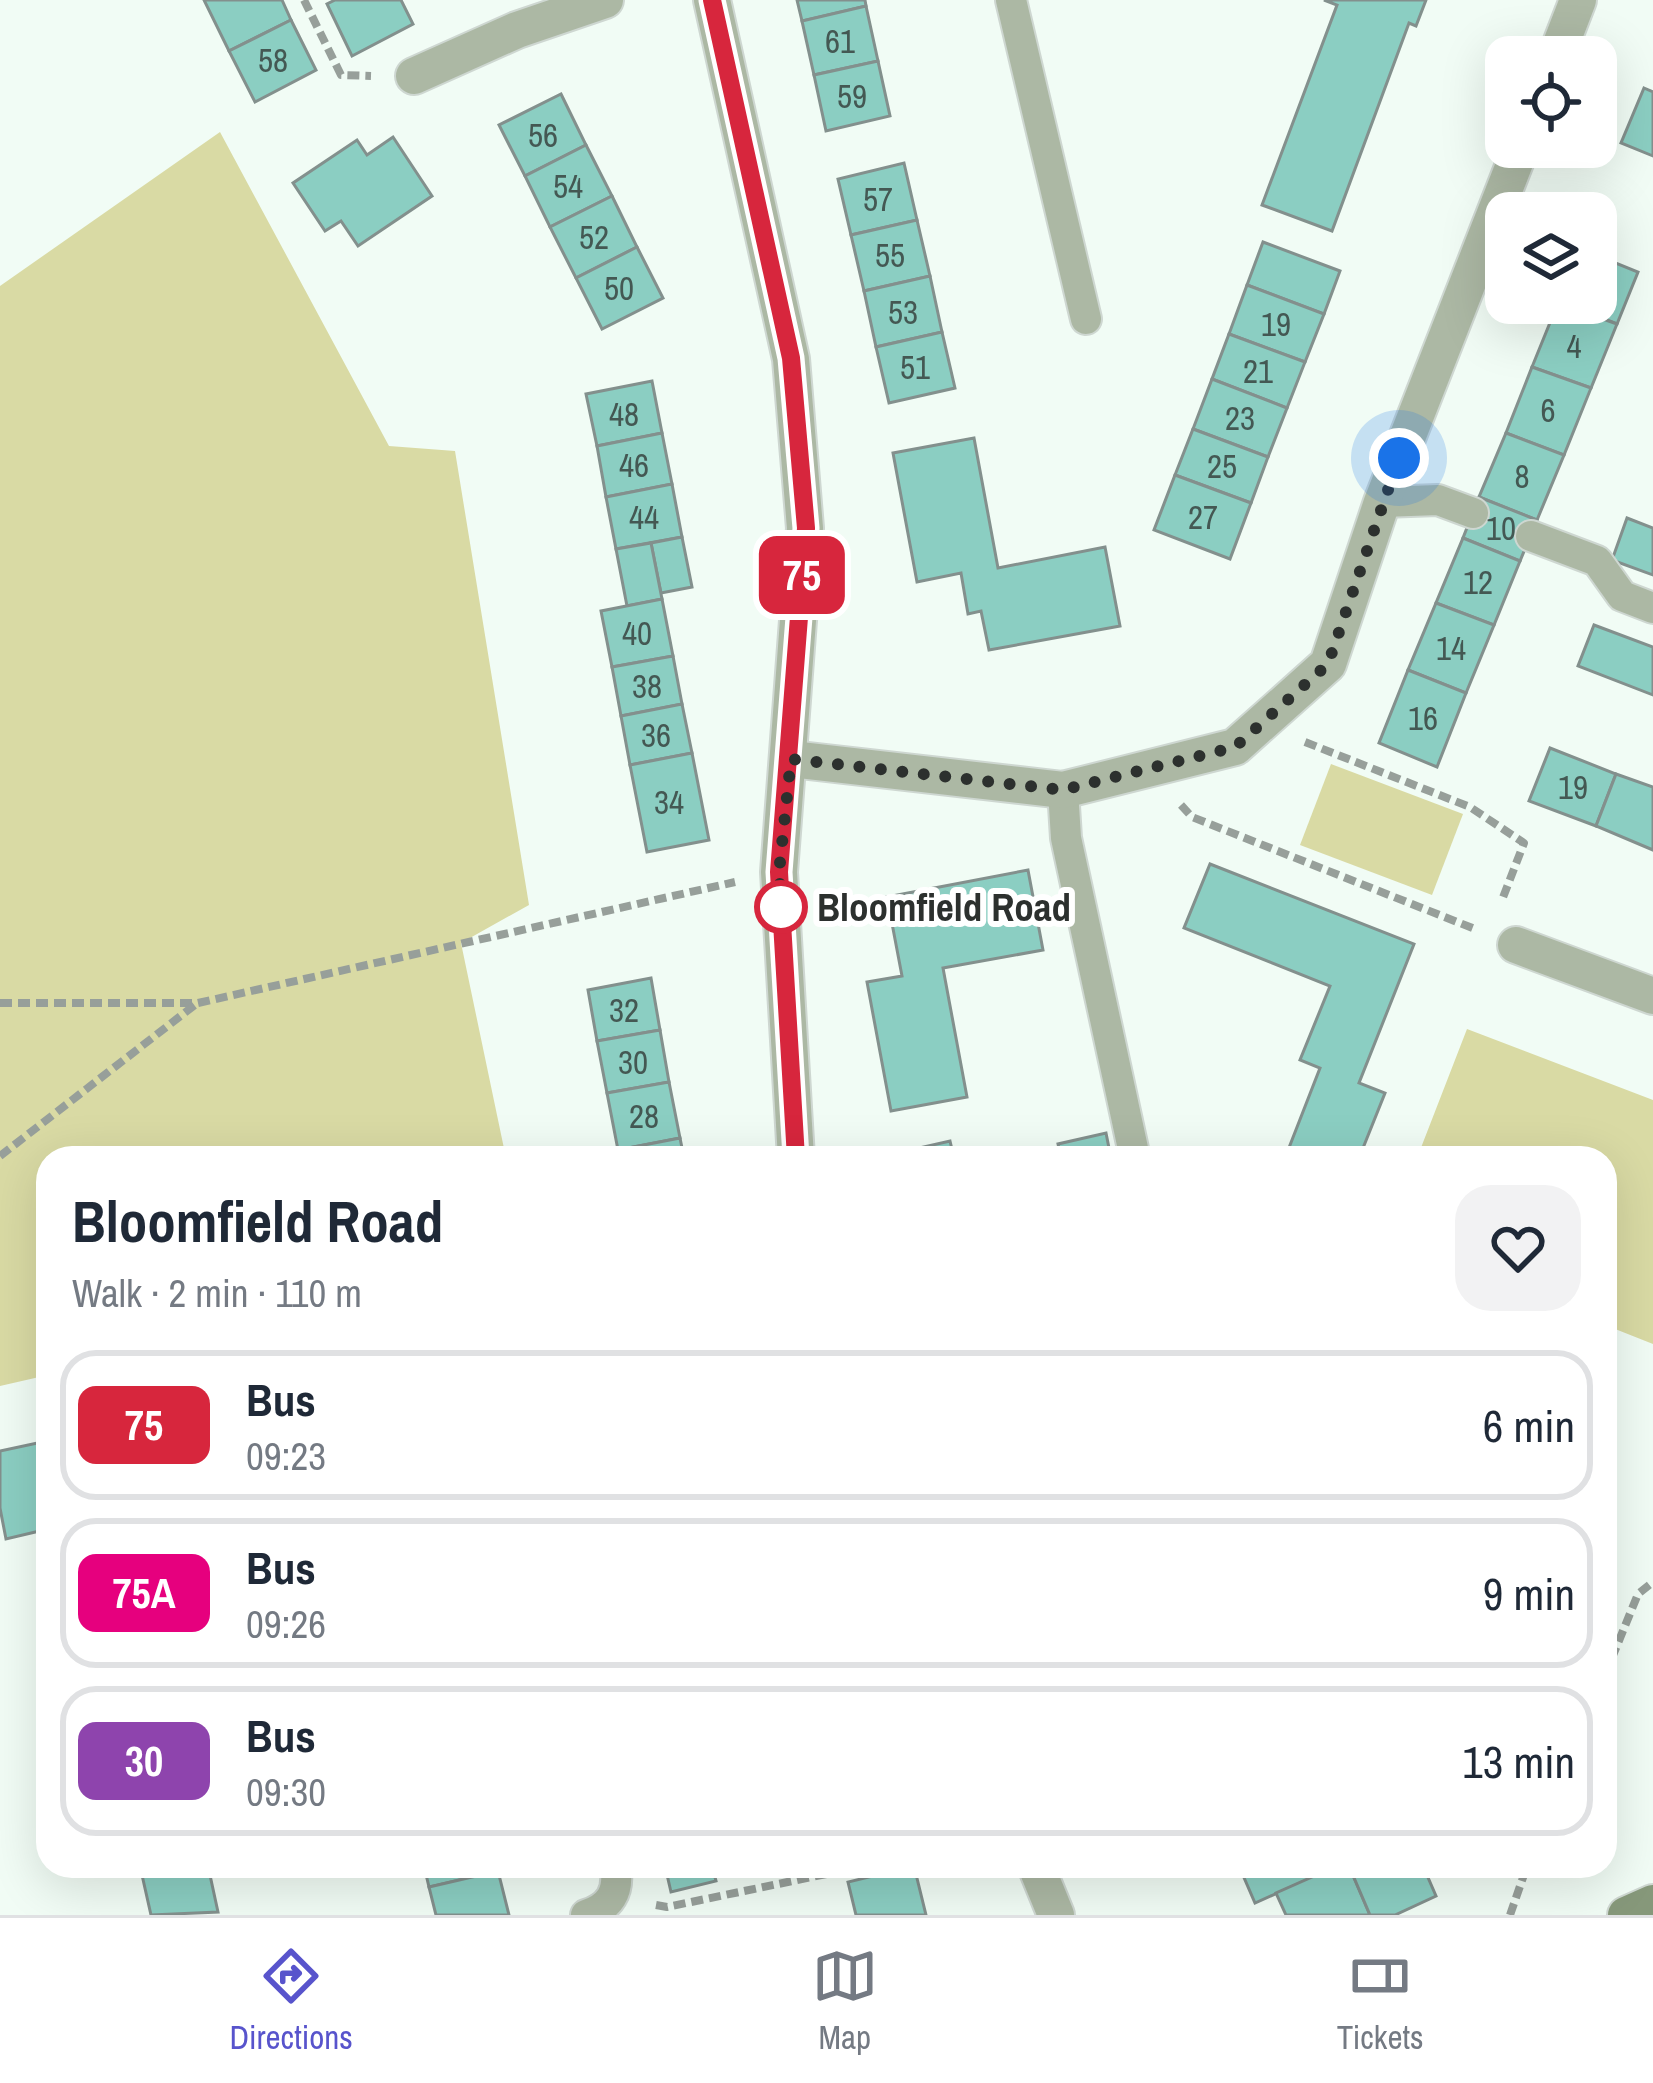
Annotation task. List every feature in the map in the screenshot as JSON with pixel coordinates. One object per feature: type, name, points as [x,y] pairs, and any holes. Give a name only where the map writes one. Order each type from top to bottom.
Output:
[{"type":"main road","points":[[1625,1915],[1653,1904]]},
{"type":"street","points":[[414,76],[517,30],[604,0]]},
{"type":"street","points":[[712,0],[791,358],[806,528],[779,872],[795,1146]]},
{"type":"street","points":[[1564,36],[1578,0]]},
{"type":"street","points":[[791,759],[1063,790],[1235,747],[1328,664],[1382,502],[1513,168]]},
{"type":"street","points":[[1502,940],[1653,996]]},
{"type":"street","points":[[1041,1878],[1056,1915]]},
{"type":"lane","points":[[1011,0],[1086,319]]},
{"type":"lane","points":[[1382,502],[1438,500],[1473,513]]},
{"type":"lane","points":[[1531,536],[1598,561],[1622,596],[1653,608]]},
{"type":"lane","points":[[1063,790],[1066,838],[1132,1146]]},
{"type":"lane","points":[[586,1915],[603,1909],[614,1881]]},
{"type":"path","points":[[304,0],[341,75],[414,76]]},
{"type":"path","points":[[1148,769],[1192,818],[1502,940],[1524,843],[1470,808],[1291,737],[1268,718]]},
{"type":"path","points":[[0,1003],[198,1003],[779,872]]},
{"type":"path","points":[[0,1156],[198,1003]]},
{"type":"path","points":[[1617,1646],[1638,1594],[1653,1582]]},
{"type":"path","points":[[614,1881],[667,1907],[807,1878]]},
{"type":"path","points":[[1510,1915],[1523,1878]]},
{"type":"green space","points":[[220,132],[389,446],[455,451],[529,905],[461,943],[503,1146],[36,1146],[36,1378],[0,1386],[0,286]]},
{"type":"green space","points":[[1331,764],[1463,814],[1432,895],[1300,845]]},
{"type":"green space","points":[[1467,1029],[1653,1100],[1653,1344],[1617,1330],[1617,1146],[1422,1146]]},
{"type":"building","points":[[204,0],[282,0],[291,20],[229,51]]},
{"type":"building","points":[[401,0],[413,24],[352,56],[327,4]]},
{"type":"building","points":[[797,0],[865,0],[866,6],[802,21]]},
{"type":"building","points":[[1324,0],[1426,0],[1416,26],[1409,23],[1332,231],[1262,205],[1337,5]]},
{"type":"building","points":[[866,6],[878,61],[814,75],[802,21]]},
{"type":"building","points":[[291,20],[316,70],[255,102],[229,51]]},
{"type":"building","points":[[878,61],[890,116],[826,131],[814,75]]},
{"type":"building","points":[[1644,88],[1653,92],[1653,156],[1621,143]]},
{"type":"building","points":[[561,94],[586,145],[525,176],[499,125]]},
{"type":"building","points":[[393,137],[432,196],[358,246],[341,221],[325,231],[293,183],[357,140],[367,155]]},
{"type":"building","points":[[586,145],[612,196],[550,227],[525,176]]},
{"type":"building","points":[[904,163],[917,220],[851,235],[838,179]]},
{"type":"building","points":[[612,196],[637,247],[576,278],[550,227]]},
{"type":"building","points":[[917,220],[930,276],[864,291],[851,235]]},
{"type":"building","points":[[1263,242],[1340,271],[1324,314],[1247,285]]},
{"type":"building","points":[[637,247],[663,298],[602,329],[576,278]]},
{"type":"building","points":[[1617,264],[1638,272],[1617,324]]},
{"type":"building","points":[[930,276],[942,332],[876,347],[864,291]]},
{"type":"building","points":[[1247,285],[1324,314],[1305,362],[1229,334]]},
{"type":"building","points":[[1549,324],[1617,324],[1591,388],[1532,367]]},
{"type":"building","points":[[942,332],[955,388],[889,403],[876,347]]},
{"type":"building","points":[[1229,334],[1305,362],[1287,408],[1212,379]]},
{"type":"building","points":[[1532,367],[1591,388],[1564,455],[1506,433]]},
{"type":"building","points":[[1212,379],[1287,408],[1268,457],[1193,429]]},
{"type":"building","points":[[652,381],[662,433],[597,446],[586,394]]},
{"type":"building","points":[[1193,429],[1268,457],[1251,503],[1175,475]]},
{"type":"building","points":[[662,433],[672,484],[606,497],[597,446]]},
{"type":"building","points":[[1506,433],[1564,455],[1537,520],[1479,497]]},
{"type":"building","points":[[974,438],[998,568],[1105,547],[1120,626],[989,650],[981,611],[968,614],[961,573],[917,582],[893,453]]},
{"type":"building","points":[[1175,475],[1251,503],[1230,559],[1154,530]]},
{"type":"building","points":[[672,484],[682,537],[616,549],[606,497]]},
{"type":"building","points":[[1479,497],[1537,520],[1520,561],[1463,538]]},
{"type":"building","points":[[1627,518],[1653,528],[1653,575],[1612,560]]},
{"type":"building","points":[[682,537],[692,587],[661,593],[651,543]]},
{"type":"building","points":[[1463,538],[1520,561],[1494,625],[1436,603]]},
{"type":"building","points":[[651,543],[662,599],[627,606],[616,549]]},
{"type":"building","points":[[662,599],[673,656],[612,667],[601,611]]},
{"type":"building","points":[[1436,603],[1494,625],[1466,693],[1408,670]]},
{"type":"building","points":[[1594,625],[1653,647],[1653,695],[1578,666]]},
{"type":"building","points":[[673,656],[682,704],[621,716],[612,667]]},
{"type":"building","points":[[1408,670],[1466,693],[1437,767],[1379,743]]},
{"type":"building","points":[[682,704],[692,753],[630,765],[621,716]]},
{"type":"building","points":[[1550,748],[1616,774],[1596,826],[1529,801]]},
{"type":"building","points":[[692,753],[709,840],[647,852],[630,765]]},
{"type":"building","points":[[1616,774],[1653,787],[1653,850],[1596,826]]},
{"type":"building","points":[[1210,864],[1414,944],[1359,1083],[1385,1093],[1364,1146],[1290,1146],[1320,1068],[1300,1060],[1330,986],[1184,928]]},
{"type":"building","points":[[1028,870],[1043,950],[943,968],[967,1097],[891,1111],[867,982],[902,976],[887,897]]},
{"type":"building","points":[[651,978],[660,1030],[597,1041],[588,990]]},
{"type":"building","points":[[660,1030],[669,1082],[607,1093],[597,1041]]},
{"type":"building","points":[[669,1082],[680,1138],[617,1146],[607,1093]]},
{"type":"building","points":[[1106,1133],[1109,1146],[1058,1146]]},
{"type":"building","points":[[680,1138],[682,1146],[639,1146]]},
{"type":"building","points":[[36,1443],[36,1532],[6,1539],[0,1508],[0,1451]]},
{"type":"building","points":[[143,1878],[211,1878],[218,1912],[151,1915]]},
{"type":"building","points":[[427,1878],[468,1878],[429,1887]]},
{"type":"building","points":[[468,1878],[500,1878],[509,1915],[436,1915],[429,1887]]},
{"type":"building","points":[[668,1878],[715,1878],[716,1881],[671,1892]]},
{"type":"building","points":[[917,1878],[926,1915],[856,1915],[848,1882]]},
{"type":"building","points":[[1244,1878],[1311,1878],[1255,1903]]},
{"type":"building","points":[[1310,1878],[1354,1878],[1370,1915],[1286,1915],[1276,1893]]},
{"type":"building","points":[[1354,1878],[1428,1878],[1436,1896],[1395,1915],[1370,1915]]},
{"type":"bus line","name":"75","points":[[712,0],[791,358],[806,528],[779,872],[793,1146]]},
{"type":"place","name":"Bloomfield Road","points":[[781,907]]},
{"type":"route","points":[[781,907],[782,917],[779,872],[791,759],[1063,790],[1235,747],[1328,664],[1399,458]]}]
